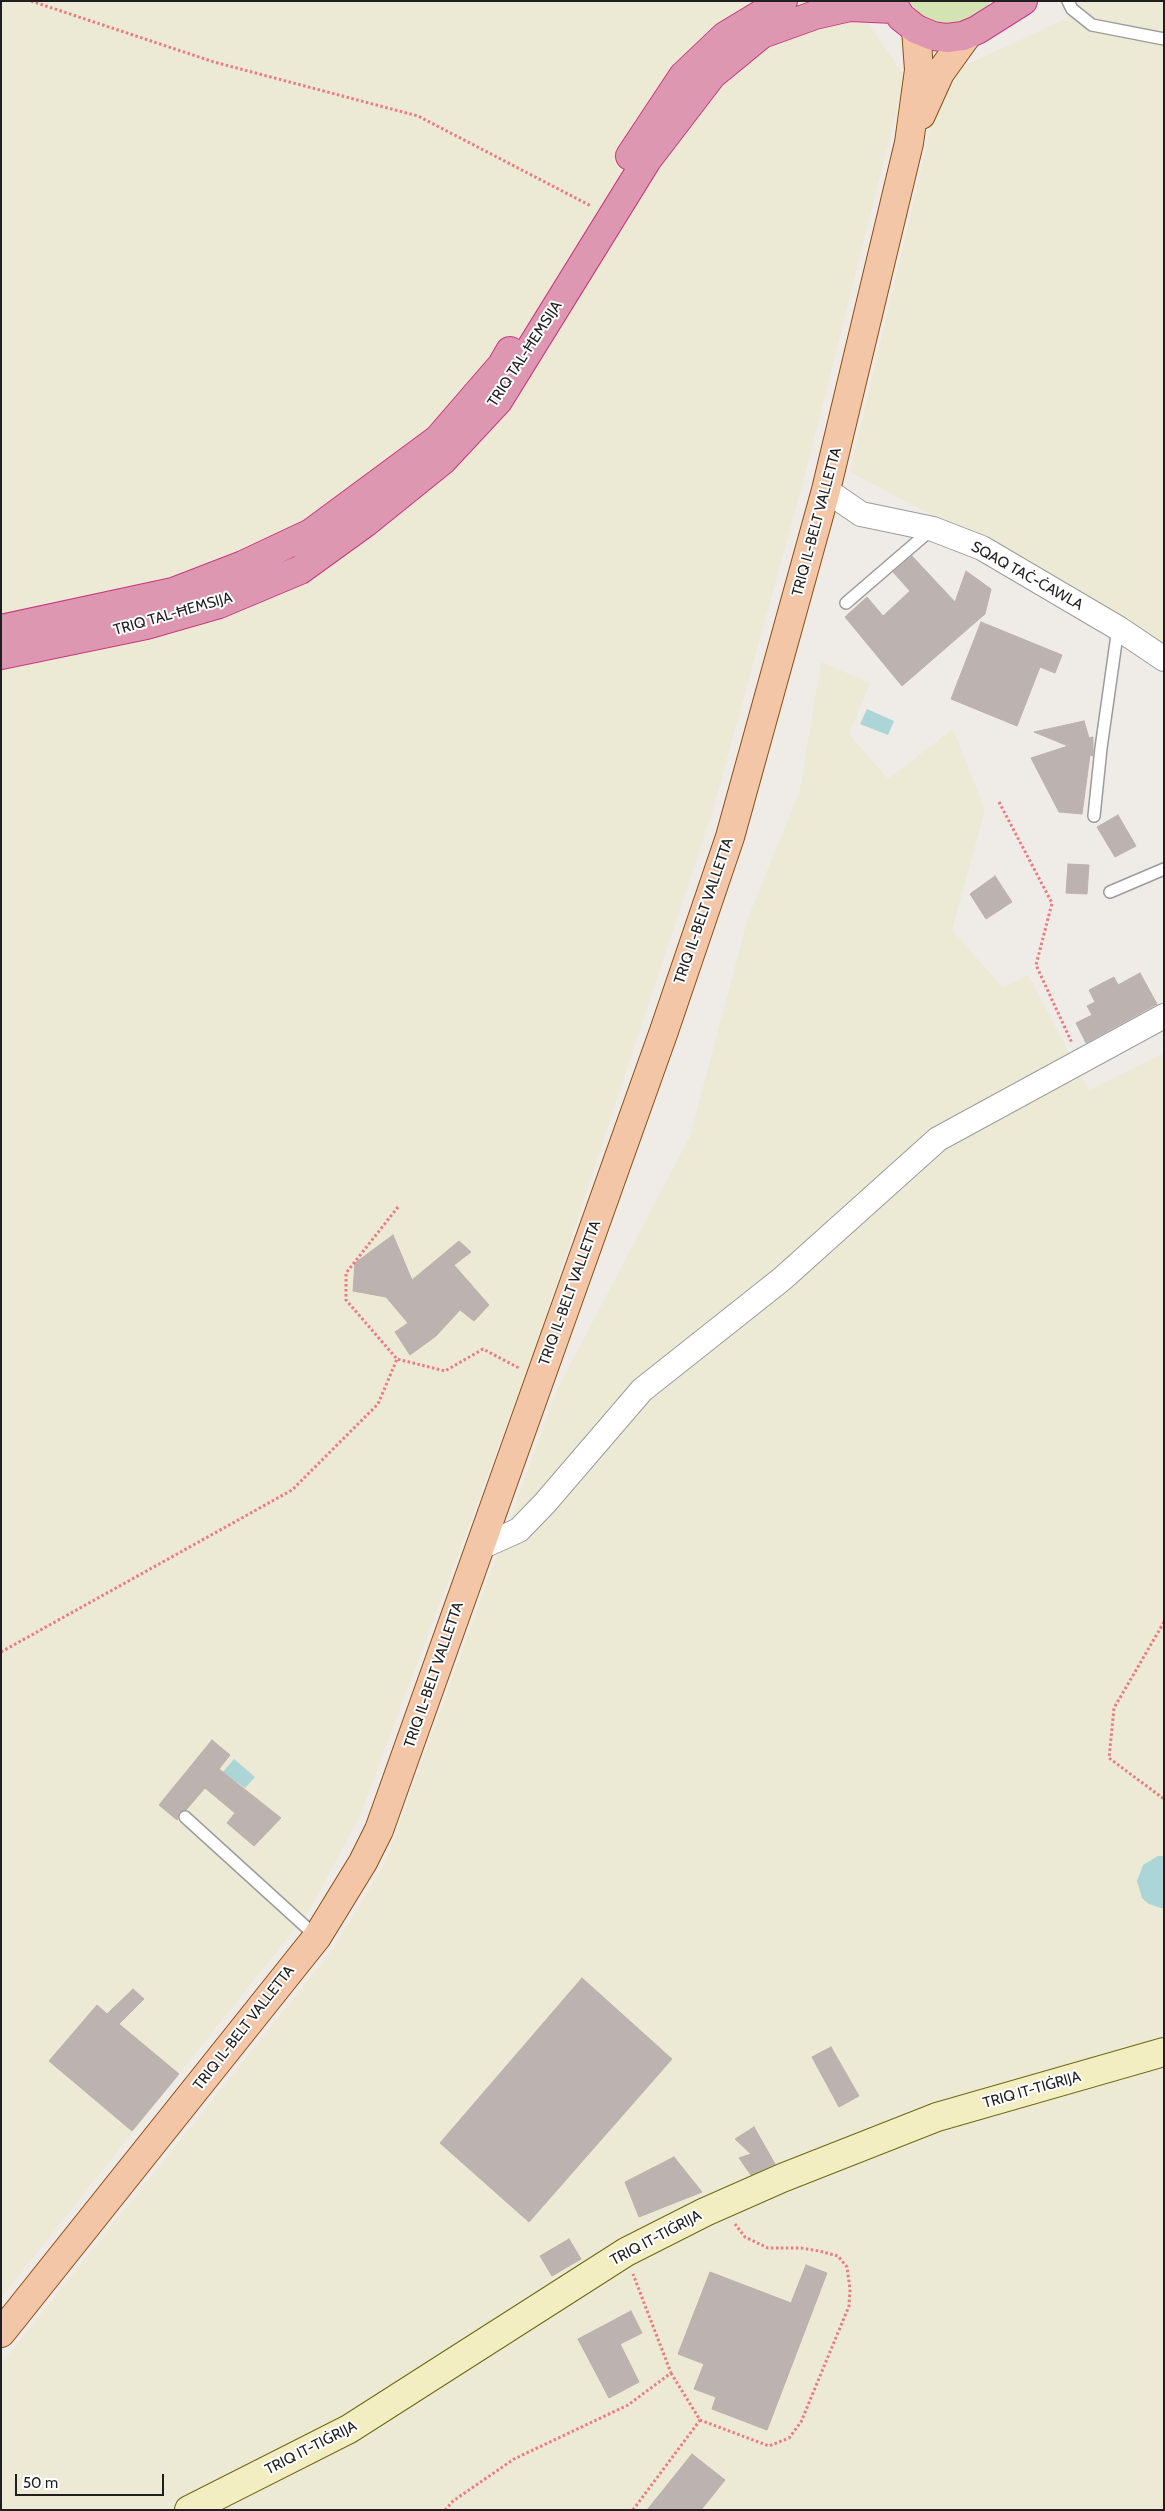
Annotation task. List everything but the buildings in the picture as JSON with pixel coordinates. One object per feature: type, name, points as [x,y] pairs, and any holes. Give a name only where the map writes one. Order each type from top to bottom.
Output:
[{"type":"highway","points":[[725,36],[760,1]]},
{"type":"highway","name":"TRIQ TAL-ĦEMSIJA","points":[[1,629],[173,592],[243,565],[311,534],[438,439],[502,365],[596,209],[683,76],[725,36],[783,1]]},
{"type":"highway","points":[[973,32],[992,19],[1004,1]]},
{"type":"highway","points":[[893,5],[916,29],[933,36],[947,38],[973,32],[1023,1]]},
{"type":"highway","name":"TRIQ TAL-ĦEMSIJA","points":[[1,655],[146,625],[219,604],[300,570],[366,523],[443,460],[498,401],[647,160],[712,75],[762,34],[815,15],[850,7],[893,5]]},
{"type":"main road","name":"TRIQ IL-BELT VALLETTA","points":[[1,2334],[317,1937],[363,1862],[379,1830],[664,1031],[730,837],[826,490],[909,143],[919,70],[916,29]]},
{"type":"main road","name":"TRIQ IL-BELT VALLETTA","points":[[909,143],[940,73],[973,32]]},
{"type":"main road","name":"TRIQ IT-TIĠRIJA","points":[[189,2510],[349,2429],[626,2252],[725,2203],[782,2178],[937,2117],[1164,2052]]},
{"type":"street","name":"SQAQ TAĊ-ĊAWLA","points":[[826,490],[861,514],[933,528],[982,548],[1118,628],[1164,659]]},
{"type":"street","points":[[479,1548],[519,1530],[545,1503],[642,1390],[782,1280],[938,1138],[1164,1016]]},
{"type":"lane","points":[[1068,1],[1072,9],[1092,25],[1164,39]]},
{"type":"lane","points":[[846,602],[933,528]]},
{"type":"lane","points":[[1094,816],[1101,748],[1118,628]]},
{"type":"lane","points":[[1110,892],[1164,869]]},
{"type":"lane","points":[[185,1817],[317,1937]]},
{"type":"path","points":[[31,1],[214,62],[418,116],[596,209]]},
{"type":"path","points":[[998,802],[1052,903],[1036,965],[1081,1062]]},
{"type":"path","points":[[398,1207],[346,1272],[346,1300],[397,1359],[445,1371],[483,1349],[540,1379]]},
{"type":"path","points":[[1,1652],[292,1490],[378,1404],[397,1359]]},
{"type":"path","points":[[1164,1622],[1114,1708],[1108,1758],[1164,1799]]},
{"type":"path","points":[[626,2252],[671,2373],[700,2420],[769,2446],[789,2438],[801,2422],[849,2306],[850,2289],[847,2266],[838,2256],[802,2248],[768,2248],[745,2237],[734,2223],[725,2203]]},
{"type":"path","points":[[445,2510],[453,2501],[514,2459],[628,2405],[671,2373]]},
{"type":"path","points":[[633,2510],[700,2420]]},
{"type":"shaded area","points":[[1,1],[861,1],[862,14],[905,77],[805,475],[714,806],[533,1354],[360,1816],[309,1911],[1,2298]]},
{"type":"shaded area","points":[[1081,1],[1164,1],[1164,646],[1090,598],[850,472],[934,114],[962,67],[1067,18]]},
{"type":"shaded area","points":[[821,662],[870,683],[849,734],[888,779],[953,729],[985,810],[952,930],[1003,988],[1028,975],[1089,1090],[1164,1053],[1164,2510],[1,2510],[1,2364],[333,1949],[385,1863],[557,1390],[690,1136],[748,918],[800,790]]},
{"type":"green space","points":[[908,1],[991,1],[984,10],[971,20],[955,24],[939,23],[923,17]]},
{"type":"water","points":[[867,709],[894,721],[888,735],[860,724]]},
{"type":"water","points":[[234,1759],[255,1777],[245,1788],[223,1772]]},
{"type":"water","points":[[1158,1856],[1164,1856],[1164,1909],[1149,1904],[1142,1898],[1137,1881],[1143,1865]]}]
